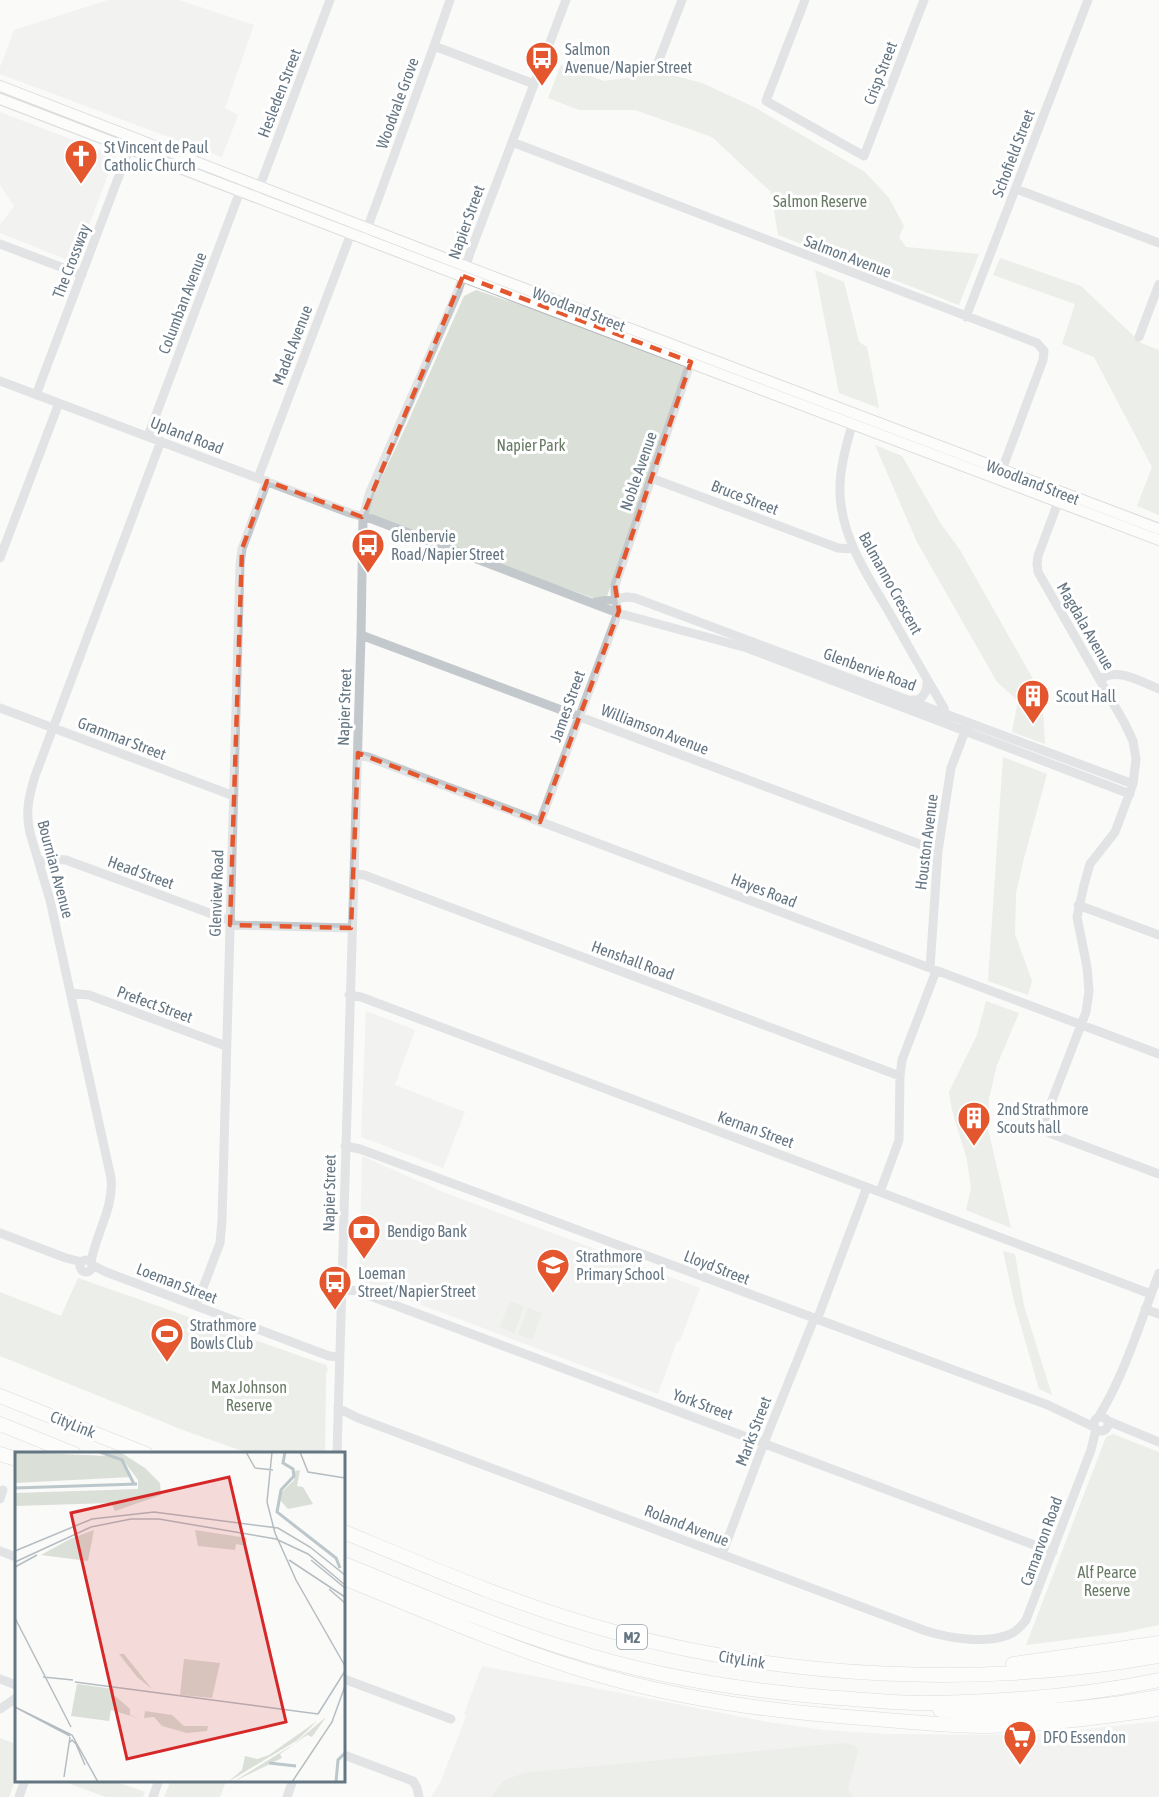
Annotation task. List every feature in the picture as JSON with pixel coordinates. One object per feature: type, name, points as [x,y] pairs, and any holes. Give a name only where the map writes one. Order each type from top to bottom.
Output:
[{"type":"highway","name":"CityLink","points":[[0,1396],[141,1452]]},
{"type":"highway","name":"CityLink","points":[[0,1424],[69,1452]]},
{"type":"highway","points":[[0,1454],[15,1459]]},
{"type":"highway","name":"CityLink","points":[[345,1532],[494,1593],[546,1611],[665,1645],[751,1661],[880,1673],[937,1674],[1052,1670],[1159,1656]]},
{"type":"highway","name":"CityLink","points":[[345,1564],[492,1623],[570,1650],[646,1670],[728,1687],[864,1700],[923,1703],[1034,1698],[1120,1688],[1159,1680]]},
{"type":"highway","points":[[345,1578],[501,1642],[576,1668],[631,1684],[720,1703],[814,1715],[988,1726],[1056,1722],[1159,1709]]},
{"type":"highway","points":[[937,1674],[1159,1644]]},
{"type":"highway","points":[[864,1700],[933,1710],[990,1713],[1080,1708],[1159,1697]]},
{"type":"main road","name":"Woodland Street","points":[[0,86],[134,137],[242,185]]},
{"type":"main road","name":"Woodland Street","points":[[0,99],[130,149],[258,191],[1060,497],[1159,540]]},
{"type":"main road","name":"Woodland Street","points":[[1060,497],[1159,529]]},
{"type":"street","name":"Hesleden Street","points":[[258,191],[330,0]]},
{"type":"street","points":[[434,46],[450,0]]},
{"type":"street","name":"Napier Street","points":[[337,1452],[363,517],[370,492],[441,331],[566,0]]},
{"type":"street","points":[[657,65],[682,0]]},
{"type":"street","name":"Crisp Street","points":[[805,0],[766,101],[864,156],[924,0]]},
{"type":"street","name":"Schofield Street","points":[[966,317],[1088,0]]},
{"type":"street","name":"Woodvale Grove","points":[[365,233],[434,46],[534,84]]},
{"type":"street","name":"The Crossway","points":[[36,395],[134,137]]},
{"type":"street","name":"Salmon Avenue","points":[[512,142],[1042,347],[1043,360],[1000,474]]},
{"type":"street","name":"Columban Avenue","points":[[147,436],[242,185]]},
{"type":"street","points":[[1016,189],[1159,243]]},
{"type":"street","name":"Madel Avenue","points":[[262,480],[353,228]]},
{"type":"street","points":[[0,244],[82,275]]},
{"type":"street","points":[[1138,337],[1159,284]]},
{"type":"street","name":"Noble Avenue","points":[[616,600],[615,585],[693,358]]},
{"type":"street","name":"Upland Road","points":[[0,381],[363,517]]},
{"type":"street","points":[[0,558],[59,403]]},
{"type":"street","name":"Balmanno Crescent","points":[[854,419],[843,455],[840,477],[841,510],[849,539],[927,679],[944,718]]},
{"type":"street","name":"Bournian Avenue","points":[[87,1264],[110,1201],[111,1178],[50,900],[27,823],[28,803],[35,776],[161,441]]},
{"type":"street","name":"Bruce Street","points":[[651,478],[838,548],[854,549]]},
{"type":"street","name":"Glenview Road","points":[[196,1306],[221,1234],[240,557],[262,480]]},
{"type":"street","name":"Magdala Avenue","points":[[1060,497],[1038,556],[1038,572],[1125,724],[1136,759],[1132,789],[1115,832],[1090,864],[1078,905],[1077,917],[1089,991],[1086,1011],[1044,1121],[1045,1129],[1052,1134],[1159,1174]]},
{"type":"street","name":"Glenbervie Road","points":[[363,517],[618,613],[747,648],[944,718],[1132,789]]},
{"type":"street","points":[[828,544],[849,539]]},
{"type":"street","name":"Glenbervie Road","points":[[593,603],[627,597],[635,598],[907,699],[944,718]]},
{"type":"street","name":"James Street","points":[[540,822],[618,613],[616,600]]},
{"type":"street","name":"Williamson Avenue","points":[[361,635],[938,851]]},
{"type":"street","points":[[1100,680],[1106,675],[1118,674],[1159,689]]},
{"type":"street","points":[[907,699],[922,698],[927,689],[927,679]]},
{"type":"street","name":"Grammar Street","points":[[0,708],[234,796]]},
{"type":"street","name":"Houston Avenue","points":[[880,1192],[899,1140],[900,1076],[903,1060],[933,970],[938,851],[951,768],[966,727]]},
{"type":"street","name":"Hayes Road","points":[[357,755],[368,757],[1159,1054]]},
{"type":"street","name":"Head Street","points":[[39,862],[53,859],[66,860],[231,923],[351,928]]},
{"type":"street","name":"Henshall Road","points":[[354,874],[364,875],[900,1076]]},
{"type":"street","points":[[1078,905],[1159,935]]},
{"type":"street","name":"Prefect Street","points":[[71,993],[89,995],[226,1046]]},
{"type":"street","name":"Kernan Street","points":[[350,995],[361,997],[1151,1294]]},
{"type":"street","name":"Lloyd Street","points":[[345,1146],[360,1149],[1078,1418],[1101,1424]]},
{"type":"street","name":"Marks Street","points":[[722,1554],[867,1187]]},
{"type":"street","name":"Loeman Street","points":[[0,1233],[328,1356],[340,1357]]},
{"type":"street","name":"Carnarvon Road","points":[[1010,1635],[1026,1620],[1159,1273]]},
{"type":"street","name":"York Street","points":[[342,1289],[357,1291],[1053,1552]]},
{"type":"street","points":[[1145,1309],[1159,1314]]},
{"type":"street","name":"Roland Avenue","points":[[338,1413],[358,1418],[946,1637],[999,1638],[1010,1635]]},
{"type":"street","points":[[1101,1424],[1128,1430],[1159,1442]]},
{"type":"street","points":[[0,1551],[15,1557]]},
{"type":"street","points":[[0,1679],[15,1685]]},
{"type":"street","points":[[345,1679],[451,1719]]},
{"type":"street","points":[[0,1709],[15,1699]]},
{"type":"street","points":[[345,1755],[413,1781],[418,1793]]},
{"type":"street","points":[[19,1797],[24,1782]]},
{"type":"street","points":[[153,1797],[158,1782]]},
{"type":"street","points":[[287,1797],[292,1782]]},
{"type":"highlighted area","points":[[463,276],[691,362],[615,585],[619,611],[540,822],[358,753],[351,928],[230,925],[242,549],[267,481],[362,517]]},
{"type":"shaded area","points":[[108,0],[179,0],[254,25],[225,108],[238,115],[222,157],[0,74],[0,67],[14,30]]},
{"type":"shaded area","points":[[0,112],[115,156],[75,263],[0,233],[0,225],[14,206],[0,185]]},
{"type":"shaded area","points":[[366,1011],[415,1030],[395,1085],[465,1112],[443,1168],[361,1137]]},
{"type":"shaded area","name":"Strathmore Primary School","points":[[362,1156],[448,1194],[700,1288],[680,1341],[677,1341],[658,1394],[406,1299],[359,1296]]},
{"type":"shaded area","points":[[482,1666],[768,1722],[824,1730],[888,1734],[1033,1735],[1159,1721],[1159,1797],[431,1797],[441,1781]]},
{"type":"green space","name":"Salmon Reserve","points":[[561,65],[604,81],[664,73],[702,83],[754,107],[865,172],[889,198],[904,226],[899,237],[906,247],[979,254],[959,305],[778,235],[771,192],[712,137],[635,110],[579,110],[548,98]]},
{"type":"green space","points":[[1000,258],[1081,286],[1141,343],[1159,350],[1159,515],[1137,506],[1152,467],[1094,357],[1062,344],[1075,304],[993,275]]},
{"type":"green space","points":[[815,270],[844,282],[859,342],[867,347],[879,408],[839,393]]},
{"type":"green space","name":"Napier Park","points":[[476,290],[691,362],[605,602],[363,517],[464,296]]},
{"type":"green space","points":[[875,445],[902,456],[941,524],[960,550],[1042,695],[1045,744],[1012,732],[1018,701],[997,682],[917,542]]},
{"type":"green space","points":[[1003,757],[1047,774],[1016,893],[1015,934],[1032,981],[1028,995],[988,981]]},
{"type":"green space","points":[[986,1001],[1019,1013],[997,1065],[989,1098],[988,1129],[1011,1228],[966,1210],[971,1189],[967,1160],[949,1092],[977,1035]]},
{"type":"green space","points":[[1003,1251],[1015,1254],[1024,1306],[1052,1395],[1039,1389],[1015,1305]]},
{"type":"green space","name":"Max Johnson Reserve","points":[[78,1278],[326,1365],[328,1370],[326,1374],[325,1452],[245,1452],[183,1430],[0,1356],[0,1292],[61,1316]]},
{"type":"green space","points":[[510,1301],[524,1306],[514,1333],[500,1327]]},
{"type":"green space","points":[[528,1308],[542,1313],[532,1340],[518,1334]]},
{"type":"green space","name":"Alf Pearce Reserve","points":[[1113,1434],[1159,1452],[1159,1625],[1120,1633],[1026,1645],[1106,1437]]},
{"type":"green space","points":[[0,1738],[15,1744],[15,1781],[9,1797],[0,1797]]},
{"type":"green space","points":[[844,1743],[855,1746],[858,1752],[848,1788],[853,1797],[491,1797],[503,1781],[524,1773]]},
{"type":"green space","points":[[65,1782],[117,1782],[145,1792],[143,1797],[106,1797]]},
{"type":"green space","points":[[170,1782],[226,1782],[220,1797],[164,1797]]},
{"type":"place","name":"Salmon Avenue/Napier Street","points":[[542,87]]},
{"type":"place","name":"St Vincent de Paul Catholic Church","points":[[81,185]]},
{"type":"place","name":"Glenbervie Road/Napier Street","points":[[368,574]]},
{"type":"place","name":"Scout Hall","points":[[1033,725]]},
{"type":"place","name":"2nd Strathmore Scouts hall","points":[[974,1147]]},
{"type":"place","name":"Bendigo Bank","points":[[364,1260]]},
{"type":"place","name":"Strathmore Primary School","points":[[553,1294]]},
{"type":"place","name":"Loeman Street/Napier Street","points":[[335,1311]]},
{"type":"place","name":"Strathmore Bowls Club","points":[[167,1363]]},
{"type":"place","name":"DFO Essendon","points":[[1020,1766]]}]
